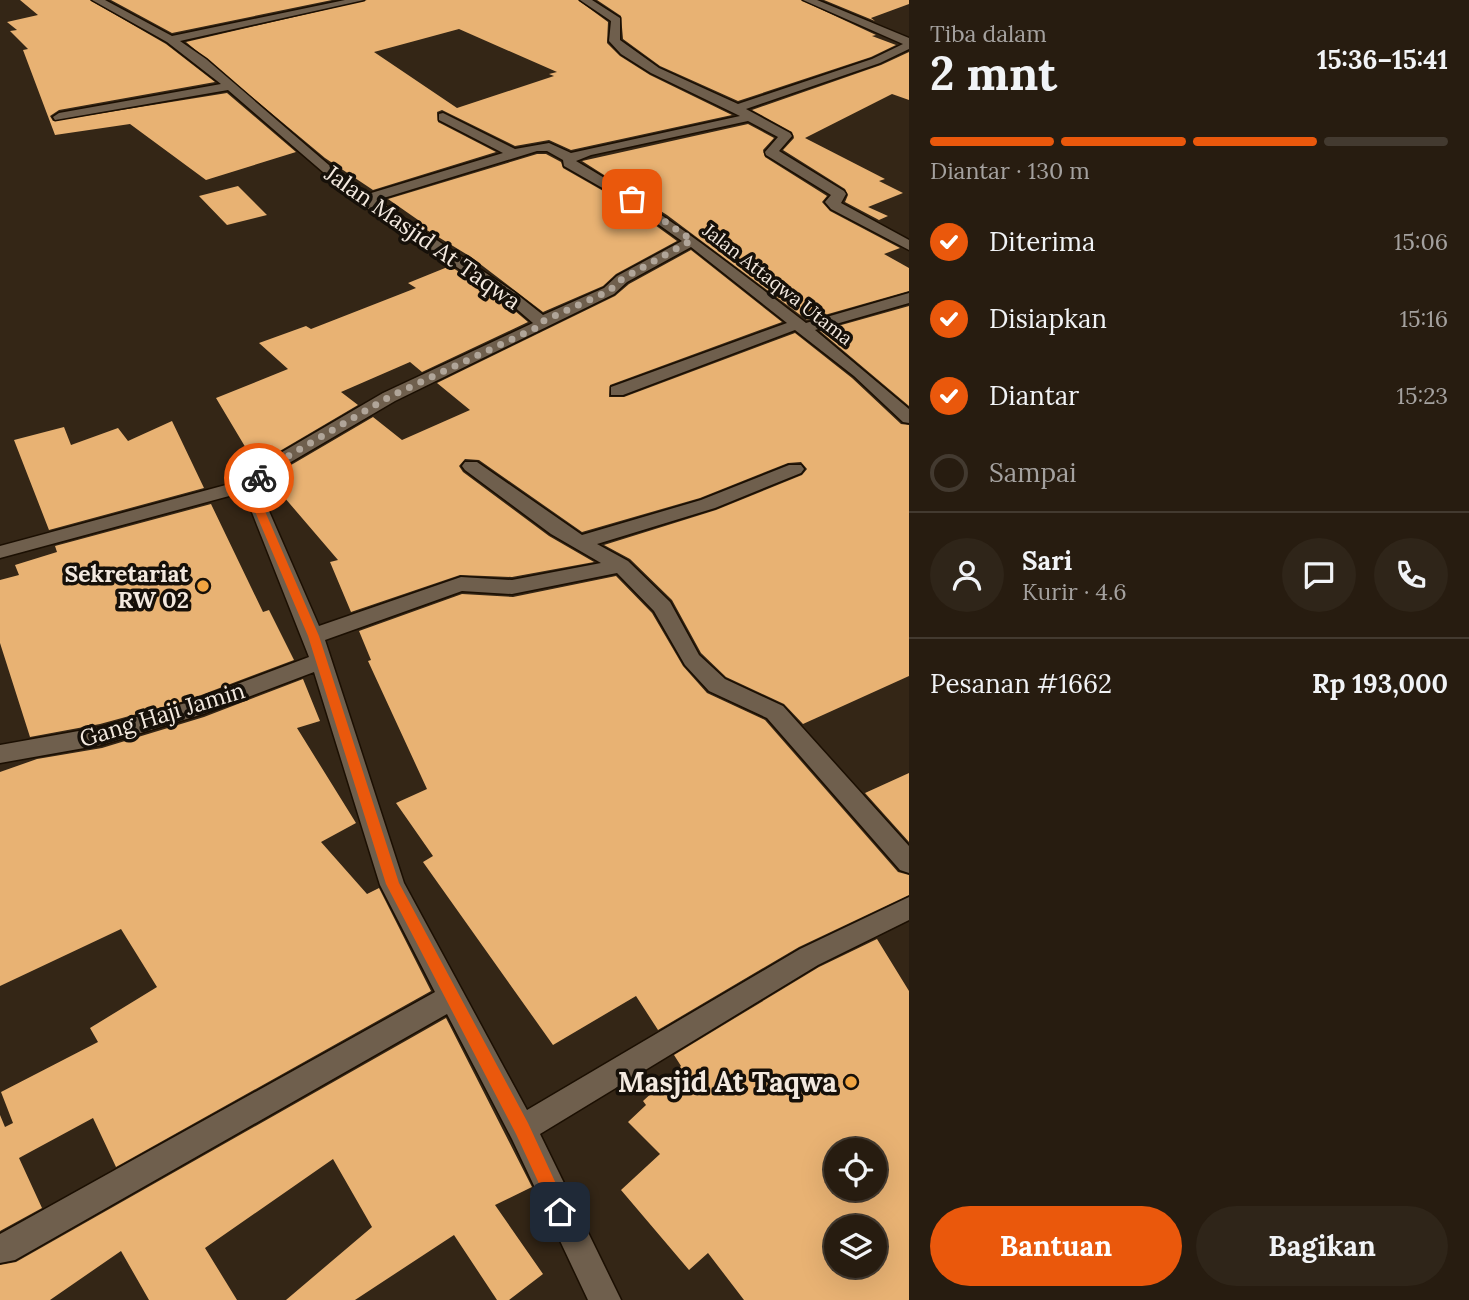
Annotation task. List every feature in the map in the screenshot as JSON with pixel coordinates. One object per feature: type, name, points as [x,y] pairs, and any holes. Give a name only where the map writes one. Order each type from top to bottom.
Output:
[{"type":"street","name":"Jalan Masjid At Taqwa","points":[[97,0],[171,40],[230,86],[318,164],[364,200],[509,295],[541,322],[538,327],[389,397],[266,469],[254,483]]},
{"type":"street","points":[[171,40],[359,0]]},
{"type":"street","points":[[584,0],[616,20],[614,41],[620,47],[647,65],[786,136],[771,152],[839,194],[832,202],[836,206],[909,246]]},
{"type":"street","points":[[807,0],[909,44]]},
{"type":"street","points":[[364,200],[536,147],[548,148],[569,158],[744,113],[876,61],[909,44]]},
{"type":"street","points":[[59,117],[230,86]]},
{"type":"street","points":[[443,117],[514,154]]},
{"type":"street","name":"Jalan Attaqwa Utama","points":[[569,158],[573,167],[642,205],[692,240],[860,373],[909,418]]},
{"type":"street","points":[[541,322],[609,291],[622,279],[692,240]]},
{"type":"street","points":[[617,391],[800,327],[909,298]]},
{"type":"street","points":[[471,466],[558,530],[621,566],[663,607],[686,651],[717,685],[775,712],[909,863]]},
{"type":"street","points":[[581,542],[708,504],[795,469]]},
{"type":"street","points":[[0,552],[254,483],[253,495],[313,636],[392,884],[522,1129],[605,1300]]},
{"type":"street","points":[[313,636],[461,584],[512,587],[621,566]]},
{"type":"street","name":"Gang Haji Jamin","points":[[0,754],[101,736],[160,719],[320,662]]},
{"type":"street","points":[[522,1129],[808,957],[909,908]]},
{"type":"street","points":[[5,1249],[452,997]]},
{"type":"building","points":[[20,0],[90,0],[166,44],[215,82],[59,110],[50,116],[53,121],[227,93],[296,152],[206,180],[130,124],[55,135],[23,50],[28,49],[10,31],[17,30],[7,22],[38,15]]},
{"type":"building","points":[[111,0],[332,0],[172,33]]},
{"type":"building","points":[[367,0],[578,0],[608,22],[607,43],[620,56],[650,75],[732,115],[571,150],[549,140],[515,146],[442,110],[437,112],[438,122],[496,152],[373,190],[325,158],[186,42]],"holes":[[[459,29],[557,72],[549,74],[554,76],[457,108],[374,52]]]},
{"type":"building","points":[[597,0],[801,0],[876,35],[872,36],[896,45],[871,57],[738,101],[660,66],[623,39],[621,16]]},
{"type":"building","points":[[824,0],[909,0],[909,4],[871,18],[875,21]]},
{"type":"building","points":[[909,52],[909,100],[892,94],[805,138],[885,179],[879,181],[903,193],[868,207],[888,216],[879,220],[845,202],[848,195],[845,189],[783,150],[794,138],[792,132],[752,110],[881,65]]},
{"type":"building","points":[[748,124],[774,138],[763,150],[765,157],[827,196],[822,202],[830,211],[900,248],[884,254],[909,268],[909,291],[807,320],[667,215],[582,161]]},
{"type":"building","points":[[537,154],[546,154],[561,162],[563,168],[626,204],[677,241],[616,274],[603,286],[543,312],[471,257],[417,224],[421,222],[388,199]]},
{"type":"building","points":[[238,186],[267,215],[227,225],[199,196]]},
{"type":"building","points":[[691,250],[782,322],[610,385],[609,397],[624,397],[795,333],[852,378],[901,424],[909,425],[909,676],[803,724],[784,704],[726,677],[701,653],[672,600],[630,559],[604,545],[716,510],[802,475],[807,469],[801,462],[788,463],[700,498],[582,532],[479,460],[465,459],[459,466],[463,472],[549,536],[594,562],[512,577],[460,575],[351,612],[330,562],[338,560],[284,497],[276,499],[267,483],[274,475],[373,417],[402,440],[470,410],[437,383],[615,296],[629,284]]},
{"type":"building","points":[[450,266],[502,300],[528,322],[422,372],[410,362],[341,392],[358,405],[256,465],[216,398],[288,369],[259,343],[306,326],[311,329],[416,288],[408,283]]},
{"type":"building","points":[[909,306],[909,406],[820,331]]},
{"type":"building","points":[[172,421],[204,488],[49,530],[14,440],[64,427],[71,445],[118,428],[128,441]]},
{"type":"building","points":[[211,504],[263,612],[269,610],[294,660],[188,700],[100,724],[30,737],[0,643],[0,580],[19,575],[15,565],[57,552],[55,546]]},
{"type":"building","points":[[616,576],[652,613],[683,666],[707,693],[765,720],[898,872],[909,875],[909,895],[799,947],[658,1030],[636,996],[553,1045],[423,862],[433,856],[396,803],[427,789],[368,661],[371,660],[359,631],[462,594],[513,597]]},
{"type":"building","points":[[303,679],[320,721],[297,728],[356,823],[321,842],[367,894],[379,888],[431,991],[116,1167],[93,1118],[19,1158],[42,1208],[0,1231],[0,1115],[5,1127],[13,1123],[1,1092],[98,1042],[90,1028],[157,987],[121,929],[0,986],[0,772],[37,759],[102,748],[204,717]]},
{"type":"building","points":[[909,773],[909,842],[865,793]]},
{"type":"building","points":[[877,939],[909,991],[909,1300],[744,1300],[708,1253],[689,1270],[621,1190],[660,1154],[628,1122],[646,1105],[643,1101],[681,1066],[674,1055],[819,967]]},
{"type":"building","points":[[446,1018],[532,1187],[495,1205],[543,1274],[509,1300],[497,1300],[454,1235],[355,1300],[286,1300],[372,1227],[333,1159],[205,1248],[237,1300],[149,1300],[121,1251],[50,1300],[0,1300],[0,1265],[16,1262]]},
{"type":"way so far","points":[[259,478],[266,469],[389,397],[609,291],[622,279],[692,240],[632,199]]},
{"type":"place","name":"Sekretariat RW 02","points":[[203,586]]},
{"type":"place","name":"Masjid At Taqwa","points":[[851,1082]]},
{"type":"route","points":[[259,478],[254,483],[253,495],[313,636],[392,884],[522,1129],[560,1212]]}]
